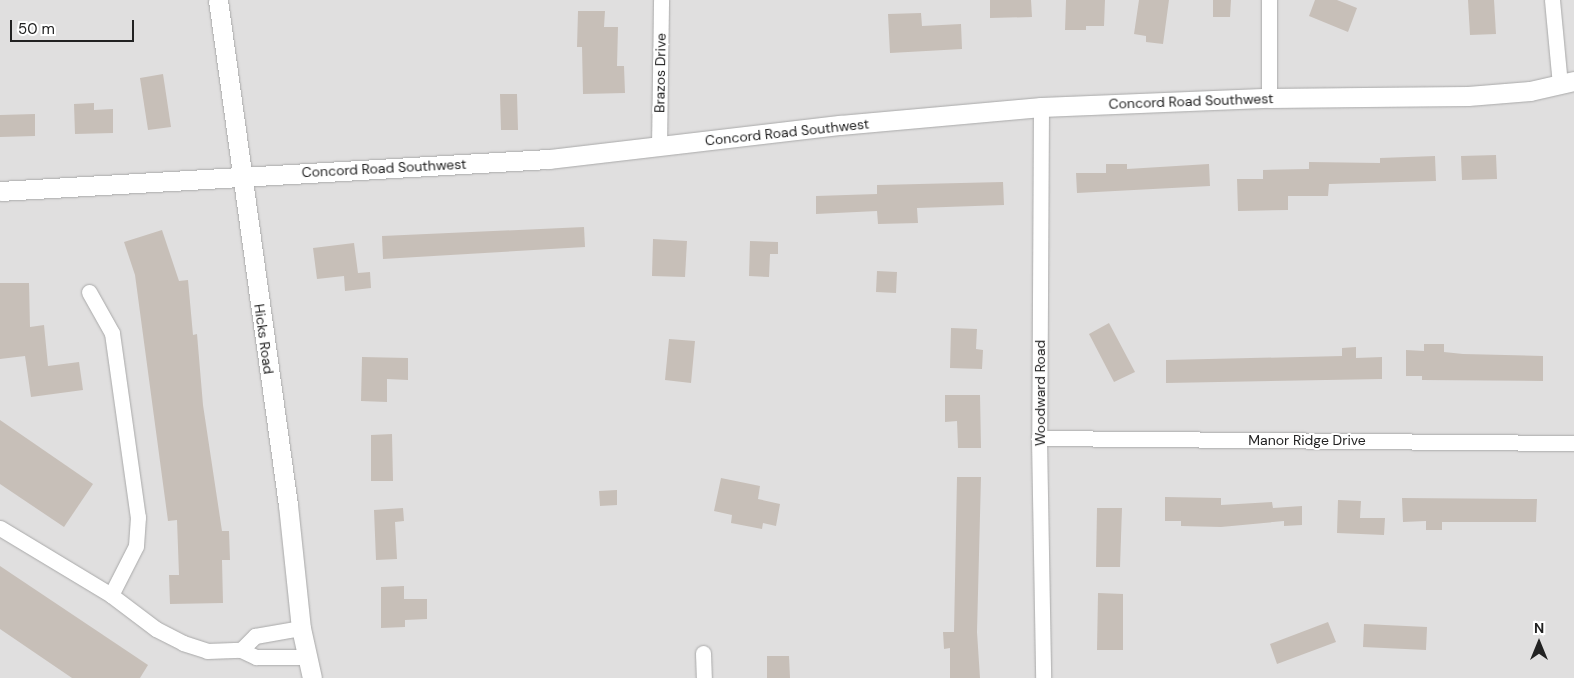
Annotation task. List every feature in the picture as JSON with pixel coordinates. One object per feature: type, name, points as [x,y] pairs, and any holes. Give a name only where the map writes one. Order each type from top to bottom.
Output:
[{"type":"street","name":"Hicks Road","points":[[218,0],[288,505],[305,657],[312,678]]},
{"type":"street","name":"Brazos Drive","points":[[659,147],[661,0]]},
{"type":"street","points":[[1269,0],[1269,98]]},
{"type":"street","points":[[1552,0],[1567,83]]},
{"type":"street","name":"Concord Road Southwest","points":[[0,191],[486,163],[659,147],[840,125],[1041,107],[1269,98],[1468,96],[1530,91],[1567,83]]},
{"type":"street","name":"Woodward Road","points":[[1041,107],[1039,438],[1043,678]]},
{"type":"street","points":[[90,292],[112,333],[138,517],[136,546],[111,596]]},
{"type":"street","name":"Manor Ridge Drive","points":[[1039,438],[1574,443]]},
{"type":"street","points":[[0,528],[111,596],[156,629],[183,643],[207,651],[241,650],[256,657],[305,657]]},
{"type":"street","points":[[241,650],[255,636],[301,628]]},
{"type":"street","points":[[703,653],[704,678]]},
{"type":"shaded area","points":[[0,0],[1574,0],[1574,678],[0,678]]},
{"type":"building","points":[[990,0],[1031,0],[1032,17],[990,18]]},
{"type":"building","points":[[1066,0],[1105,0],[1104,26],[1086,26],[1086,30],[1065,30]]},
{"type":"building","points":[[1139,0],[1169,0],[1163,44],[1146,42],[1146,36],[1134,34]]},
{"type":"building","points":[[1213,0],[1231,0],[1230,17],[1213,17]]},
{"type":"building","points":[[1315,0],[1337,0],[1357,8],[1348,32],[1309,16]]},
{"type":"building","points":[[1468,0],[1494,0],[1496,34],[1470,35]]},
{"type":"building","points":[[578,11],[605,11],[604,27],[618,27],[617,66],[624,66],[625,93],[583,94],[582,47],[577,47]]},
{"type":"building","points":[[921,13],[922,26],[961,24],[962,49],[890,53],[888,14]]},
{"type":"building","points":[[163,74],[171,127],[148,130],[140,78]]},
{"type":"building","points":[[500,94],[517,94],[518,130],[501,130]]},
{"type":"building","points":[[94,103],[94,110],[113,109],[113,133],[75,134],[74,104]]},
{"type":"building","points":[[35,114],[35,136],[0,137],[0,115]]},
{"type":"building","points":[[1496,155],[1497,179],[1462,180],[1461,156]]},
{"type":"building","points":[[1435,156],[1436,181],[1329,184],[1328,196],[1288,196],[1288,210],[1238,211],[1237,179],[1263,179],[1263,170],[1309,169],[1309,162],[1380,163],[1380,158]]},
{"type":"building","points":[[1106,164],[1127,164],[1127,169],[1209,164],[1210,186],[1077,193],[1076,173],[1106,173]]},
{"type":"building","points":[[1003,182],[1004,205],[917,208],[918,223],[878,224],[877,211],[816,214],[816,196],[877,194],[877,185]]},
{"type":"building","points":[[584,227],[585,247],[383,259],[382,236]]},
{"type":"building","points":[[162,230],[179,281],[188,280],[193,335],[197,334],[203,405],[222,531],[229,531],[230,560],[222,560],[223,603],[170,604],[169,575],[179,575],[177,520],[168,521],[135,275],[124,242]]},
{"type":"building","points":[[653,239],[687,241],[685,277],[652,276]]},
{"type":"building","points":[[750,241],[778,242],[778,254],[770,254],[769,277],[749,276]]},
{"type":"building","points":[[354,243],[358,273],[370,272],[371,288],[345,291],[344,276],[317,279],[313,248]]},
{"type":"building","points":[[877,271],[897,272],[896,293],[876,292]]},
{"type":"building","points":[[0,283],[29,283],[30,327],[44,325],[48,366],[79,362],[83,390],[31,397],[25,356],[0,359]]},
{"type":"building","points":[[1109,323],[1135,372],[1114,382],[1089,334]]},
{"type":"building","points":[[951,328],[977,329],[976,349],[983,350],[982,369],[950,368]]},
{"type":"building","points":[[669,339],[695,341],[691,383],[665,380]]},
{"type":"building","points":[[1424,344],[1444,344],[1444,352],[1463,354],[1543,356],[1543,381],[1422,380],[1422,376],[1406,376],[1406,350],[1424,351]]},
{"type":"building","points":[[1356,347],[1356,358],[1382,357],[1382,379],[1166,383],[1166,360],[1342,356],[1342,348]]},
{"type":"building","points":[[362,357],[408,358],[408,380],[387,379],[387,402],[361,401]]},
{"type":"building","points":[[945,395],[980,395],[981,448],[958,448],[957,421],[945,422]]},
{"type":"building","points":[[0,420],[93,484],[64,527],[0,484]]},
{"type":"building","points":[[392,434],[393,481],[371,481],[371,435]]},
{"type":"building","points":[[957,477],[981,477],[977,632],[980,678],[950,678],[950,648],[944,649],[943,632],[954,632]]},
{"type":"building","points":[[721,478],[760,486],[758,499],[780,504],[776,526],[763,523],[762,529],[731,523],[732,515],[714,511]]},
{"type":"building","points":[[617,490],[617,505],[600,506],[599,491]]},
{"type":"building","points":[[1165,497],[1221,498],[1221,505],[1272,502],[1273,508],[1302,506],[1302,525],[1284,526],[1284,521],[1221,527],[1181,526],[1181,521],[1165,521]]},
{"type":"building","points":[[1402,498],[1537,499],[1536,522],[1442,522],[1442,530],[1426,530],[1426,521],[1403,522]]},
{"type":"building","points":[[1338,500],[1361,501],[1360,518],[1385,518],[1384,535],[1337,533]]},
{"type":"building","points":[[403,508],[404,521],[395,522],[397,559],[376,560],[374,510]]},
{"type":"building","points":[[1097,508],[1122,508],[1120,567],[1096,567]]},
{"type":"building","points":[[0,566],[148,665],[140,678],[72,678],[0,629]]},
{"type":"building","points":[[404,586],[404,599],[427,599],[427,619],[405,620],[405,627],[381,628],[381,587]]},
{"type":"building","points":[[1098,593],[1123,594],[1123,650],[1097,650]]},
{"type":"building","points":[[1328,622],[1336,642],[1277,664],[1270,644]]},
{"type":"building","points":[[1364,624],[1427,627],[1426,650],[1363,647]]},
{"type":"building","points":[[767,656],[789,656],[790,678],[767,678]]}]
